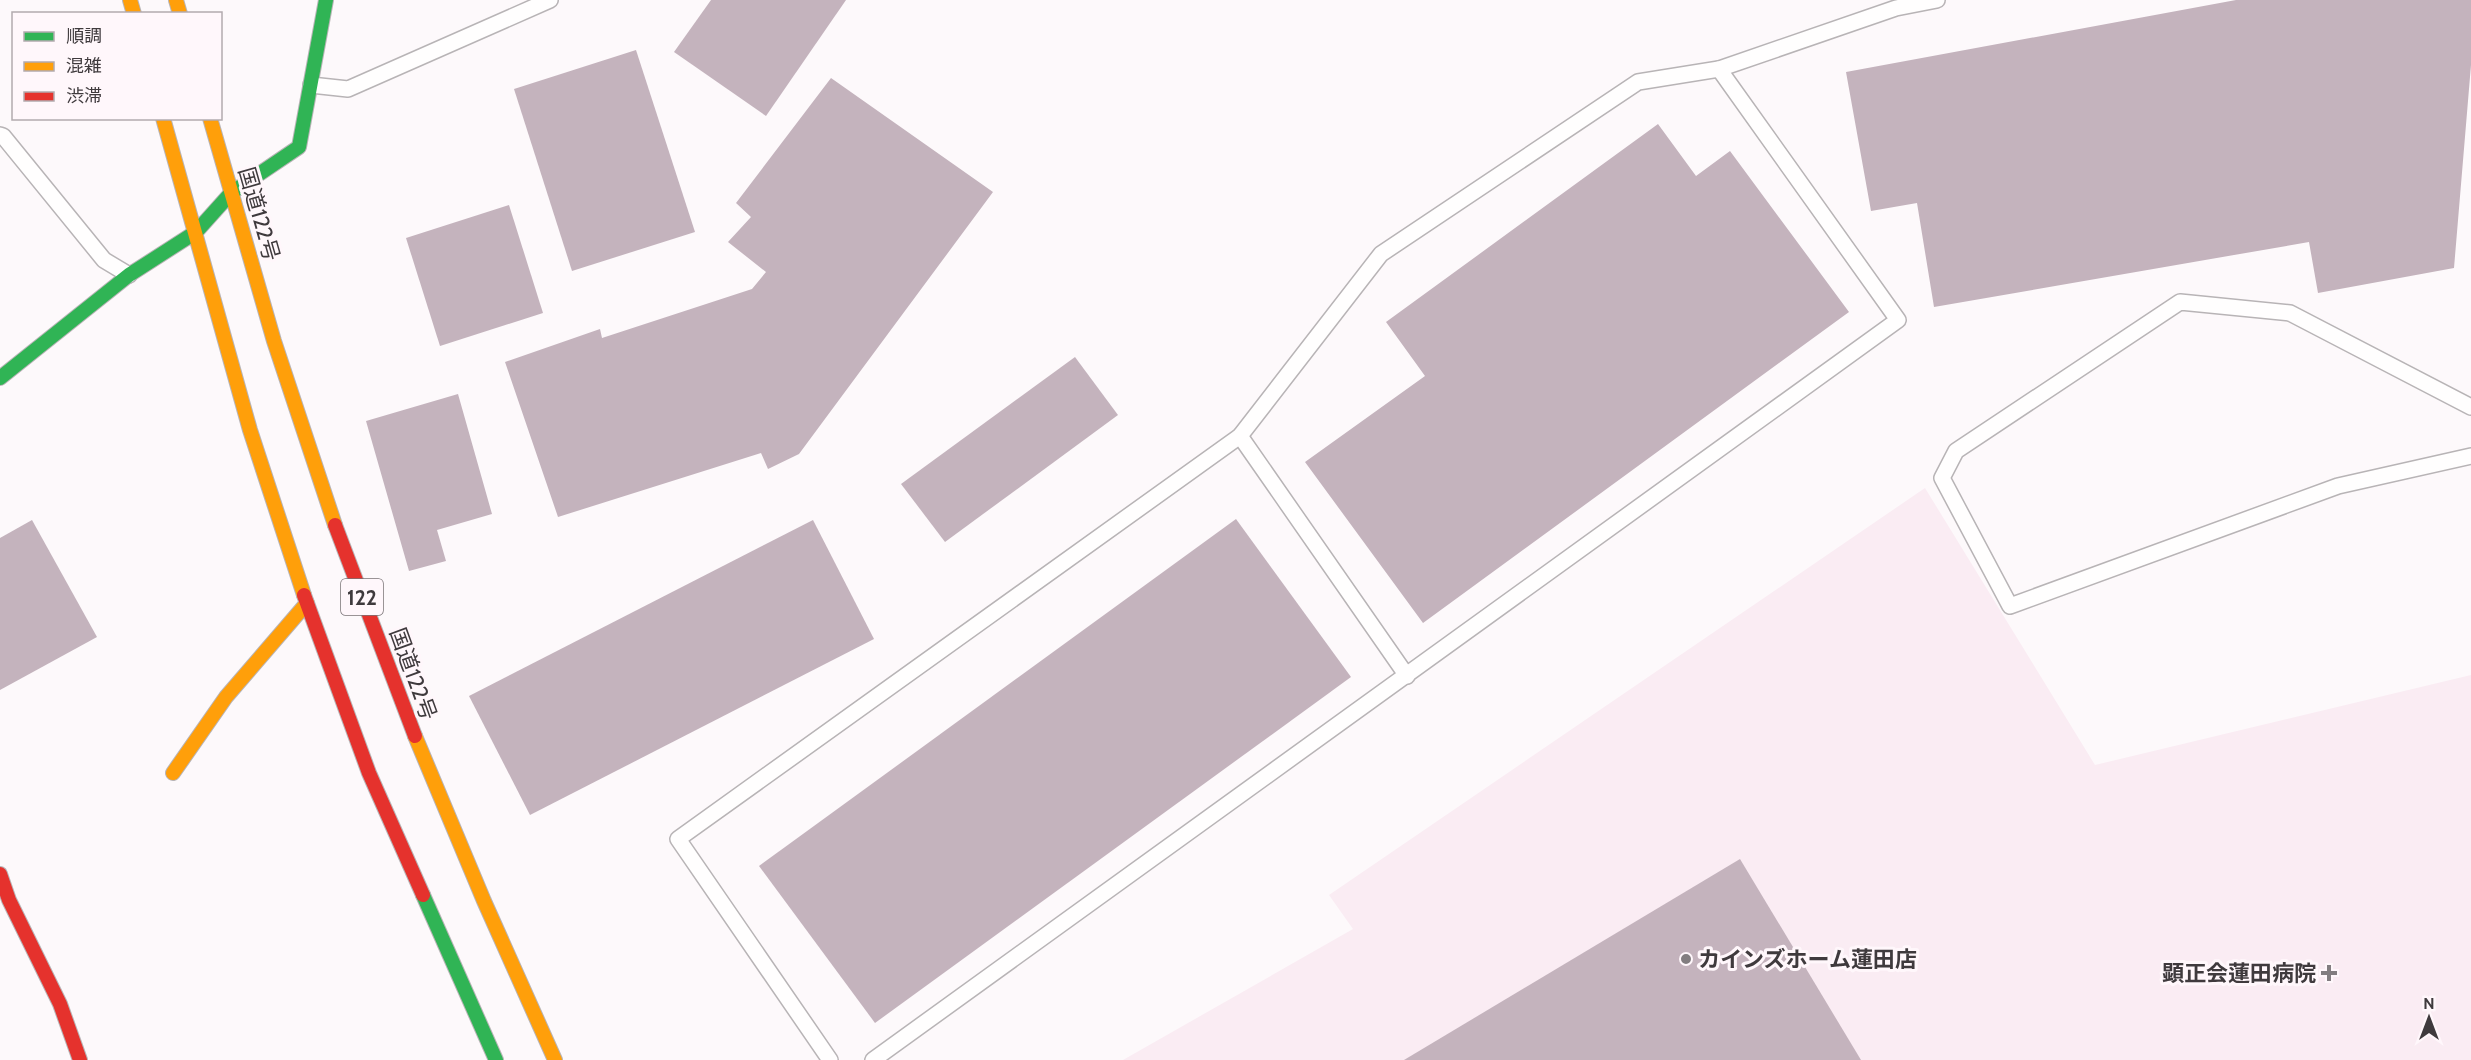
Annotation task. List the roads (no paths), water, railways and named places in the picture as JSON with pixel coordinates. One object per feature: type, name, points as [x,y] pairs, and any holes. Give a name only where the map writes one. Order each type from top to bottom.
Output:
[{"type":"main road","points":[[0,378],[129,275],[196,232],[231,193],[299,147],[326,0]]},
{"type":"main road","name":"122","points":[[164,120],[250,430],[307,603],[369,772],[496,1060]]},
{"type":"main road","name":"国道122号","points":[[211,120],[296,413],[419,751],[511,966],[555,1060]]},
{"type":"main road","points":[[173,772],[226,697],[307,603]]},
{"type":"main road","points":[[0,874],[9,900],[60,1004],[80,1060]]},
{"type":"lane","points":[[311,84],[348,89],[550,0]]},
{"type":"lane","points":[[830,1060],[678,839],[1240,436],[1381,254],[1638,82],[1719,69],[1896,8],[1937,0]]},
{"type":"lane","points":[[873,1060],[1898,320],[1719,69]]},
{"type":"lane","points":[[0,135],[104,261],[129,275]]},
{"type":"lane","points":[[2471,407],[2290,314],[2180,303],[1956,451],[1942,478],[2010,606],[2338,486],[2471,456]]},
{"type":"lane","points":[[1240,436],[1407,676]]},
{"type":"place","name":"カインズホーム蓮田店","points":[[1686,959]]},
{"type":"place","name":"顕正会蓮田病院","points":[[2329,973]]}]
